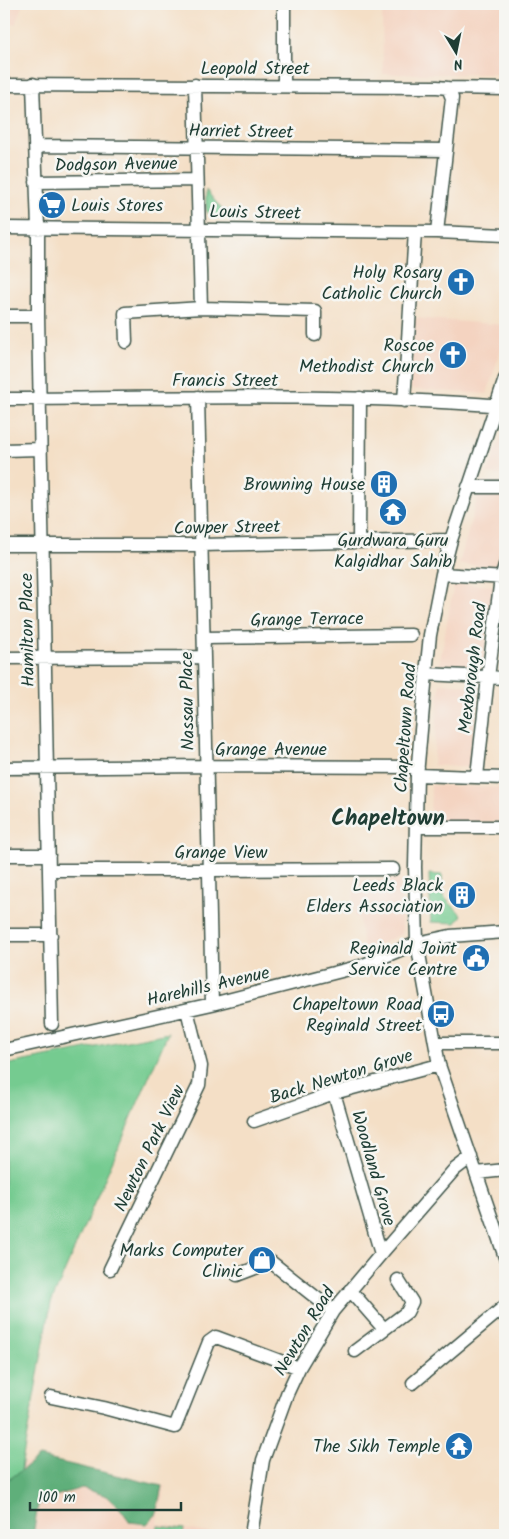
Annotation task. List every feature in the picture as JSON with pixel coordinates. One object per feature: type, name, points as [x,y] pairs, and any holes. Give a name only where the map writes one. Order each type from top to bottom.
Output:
[{"type":"street","points":[[284,4],[284,86]]},
{"type":"street","name":"Hamilton Place","points":[[33,84],[38,228],[39,399],[52,1024]]},
{"type":"street","name":"Leopold Street","points":[[4,85],[195,85],[505,89]]},
{"type":"street","points":[[195,85],[201,308]]},
{"type":"street","points":[[437,232],[452,98],[448,88]]},
{"type":"street","name":"Harriet Street","points":[[35,146],[446,150]]},
{"type":"street","name":"Dodgson Avenue","points":[[36,182],[197,180]]},
{"type":"street","name":"Louis Street","points":[[4,228],[437,232],[505,235]]},
{"type":"street","points":[[404,401],[415,232]]},
{"type":"street","points":[[126,342],[125,313],[201,308],[315,311],[315,335]]},
{"type":"street","points":[[4,316],[38,316]]},
{"type":"street","name":"Chapeltown Road","points":[[505,379],[501,406],[468,487],[442,574],[430,635],[418,771],[416,827],[417,943],[439,1065],[505,1258]]},
{"type":"street","name":"Nassau Place","points":[[198,397],[212,1004]]},
{"type":"street","points":[[359,542],[360,398]]},
{"type":"street","name":"Francis Street","points":[[4,399],[360,398],[501,406]]},
{"type":"street","points":[[4,450],[40,449]]},
{"type":"street","points":[[468,487],[505,487]]},
{"type":"street","name":"Cowper Street","points":[[4,545],[201,545],[451,540]]},
{"type":"street","points":[[442,574],[504,574]]},
{"type":"street","name":"Mexborough Road","points":[[477,776],[488,677],[504,574]]},
{"type":"street","name":"Grange Terrace","points":[[204,638],[411,636]]},
{"type":"street","points":[[4,658],[204,657]]},
{"type":"street","points":[[426,674],[505,678]]},
{"type":"street","name":"Grange Avenue","points":[[4,768],[206,766],[418,771],[505,778]]},
{"type":"street","points":[[416,827],[505,827]]},
{"type":"street","points":[[4,855],[49,855]]},
{"type":"street","name":"Grange View","points":[[49,870],[394,868]]},
{"type":"street","name":"Harehills Avenue","points":[[4,1050],[187,1010],[361,966],[417,943],[450,936],[505,932]]},
{"type":"street","points":[[4,935],[51,935]]},
{"type":"street","name":"Newton Park View","points":[[110,1269],[199,1085],[201,1066],[187,1010]]},
{"type":"street","points":[[435,1043],[505,1043]]},
{"type":"street","name":"Back Newton Grove","points":[[254,1121],[334,1093],[439,1065]]},
{"type":"street","name":"Woodland Grove","points":[[334,1093],[381,1254]]},
{"type":"street","name":"Newton Road","points":[[251,1535],[263,1460],[298,1368],[333,1311],[350,1290],[454,1170],[471,1157]]},
{"type":"street","points":[[476,1173],[505,1170]]},
{"type":"street","points":[[237,1275],[271,1262],[333,1311]]},
{"type":"street","points":[[355,1351],[407,1312],[412,1302],[398,1280]]},
{"type":"street","points":[[350,1290],[384,1329]]},
{"type":"street","points":[[414,1383],[505,1306]]},
{"type":"street","points":[[51,1397],[104,1408],[175,1427],[209,1342],[216,1337],[298,1368]]},
{"type":"shaded area","points":[[4,4],[23,4],[15,25],[4,20]]},
{"type":"shaded area","points":[[382,4],[505,4],[505,74],[383,74]]},
{"type":"shaded area","points":[[414,318],[505,325],[505,336],[487,394],[410,389]]},
{"type":"shaded area","points":[[505,427],[505,476],[487,474]]},
{"type":"shaded area","points":[[479,492],[505,494],[505,538],[495,567],[459,564]]},
{"type":"shaded area","points":[[454,584],[494,586],[483,668],[439,666]]},
{"type":"shaded area","points":[[440,683],[478,686],[472,768],[433,765]]},
{"type":"shaded area","points":[[431,785],[505,788],[505,821],[430,823]]},
{"type":"shaded area","points":[[354,879],[400,880],[402,934],[364,951],[359,918],[354,917]]},
{"type":"shaded area","points":[[22,1462],[165,1486],[157,1523],[218,1535],[12,1535]]},
{"type":"green space","points":[[206,190],[228,217],[214,217],[208,213],[206,209]]},
{"type":"green space","points":[[429,874],[442,875],[443,896],[462,915],[456,923],[431,922]]},
{"type":"green space","points":[[168,1033],[51,1303],[22,1462],[12,1535],[4,1535],[4,1065]]},
{"type":"green space","points":[[39,1457],[162,1486],[156,1515],[147,1524],[130,1522],[119,1507],[107,1496],[82,1488],[52,1497],[38,1505],[33,1535],[4,1535],[4,1481]]},
{"type":"green space","points":[[158,1526],[184,1529],[183,1535],[156,1535]]},
{"type":"place","name":"Louis Stores","points":[[52,205]]},
{"type":"place","name":"Holy Rosary Catholic Church","points":[[461,282]]},
{"type":"place","name":"Roscoe Methodist Church","points":[[453,355]]},
{"type":"place","name":"Browning House","points":[[384,484]]},
{"type":"place","name":"Gurdwara Guru Kalgidhar Sahib","points":[[393,512]]},
{"type":"place","name":"Leeds Black Elders Association","points":[[462,895]]},
{"type":"place","name":"Reginald Joint Service Centre","points":[[476,958]]},
{"type":"place","name":"Chapeltown Road Reginald Street","points":[[441,1014]]},
{"type":"place","name":"Marks Computer Clinic","points":[[262,1260]]},
{"type":"place","name":"The Sikh Temple","points":[[459,1446]]},
{"type":"district","name":"Chapeltown","points":[[388,817]]}]
